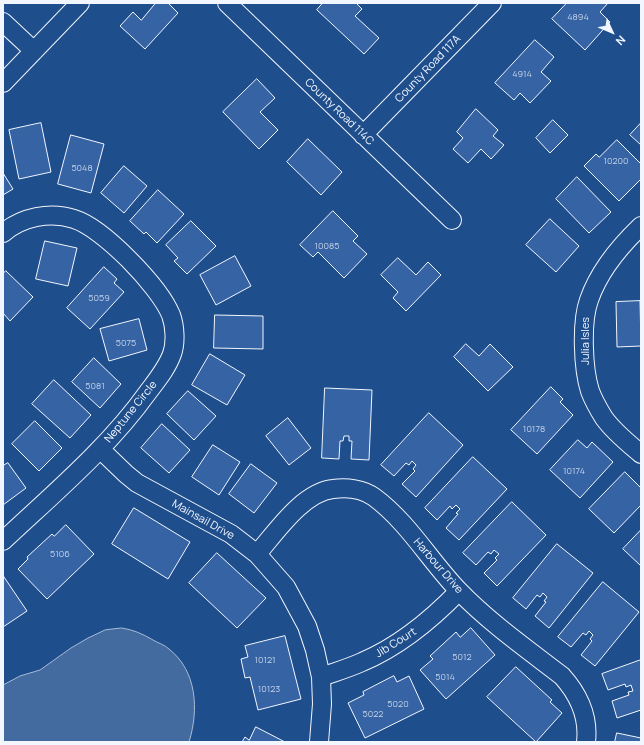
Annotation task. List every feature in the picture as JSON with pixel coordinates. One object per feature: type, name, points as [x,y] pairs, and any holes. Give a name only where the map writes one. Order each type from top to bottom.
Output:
[{"type":"street","points":[[3,83],[80,3]]},
{"type":"street","name":"County Road 114C","points":[[227,3],[452,220]]},
{"type":"street","name":"County Road 117A","points":[[364,135],[492,3]]},
{"type":"street","points":[[3,22],[34,51]]},
{"type":"street","name":"Neptune Circle","points":[[3,233],[19,222],[40,216],[58,215],[74,219],[88,226],[103,236],[148,280],[160,296],[171,316],[174,335],[173,353],[163,372],[138,406],[100,449],[3,541]]},
{"type":"street","name":"Julia Isles","points":[[641,226],[615,252],[598,280],[588,301],[584,329],[584,359],[590,391],[604,418],[641,454]]},
{"type":"street","name":"Mainsail Drive","points":[[100,449],[137,483],[231,534],[257,554],[286,587],[307,626],[322,677],[322,704],[319,742]]},
{"type":"street","name":"Harbour Drive","points":[[257,554],[307,499],[318,492],[332,489],[358,489],[373,496],[390,510],[441,572],[459,591],[500,627],[562,676],[572,686],[580,701],[586,718],[586,742]]},
{"type":"street","name":"Jib Court","points":[[322,677],[361,663],[385,651],[423,625],[440,611],[459,591]]},
{"type":"water","points":[[122,628],[138,632],[166,646],[178,658],[185,668],[193,692],[194,704],[194,717],[189,742],[3,742],[3,685],[20,676],[40,670],[88,638],[105,630]]},
{"type":"building","points":[[156,3],[168,3],[178,13],[145,49],[120,26],[133,12],[141,20]]},
{"type":"building","points":[[323,3],[356,3],[362,9],[355,16],[379,38],[364,54],[317,10]]},
{"type":"building","points":[[567,3],[608,3],[600,12],[610,22],[585,50],[552,19]]},
{"type":"building","points":[[535,40],[554,57],[541,72],[551,81],[530,103],[520,93],[514,100],[495,83]]},
{"type":"building","points":[[257,79],[275,98],[260,112],[278,130],[259,149],[223,112]]},
{"type":"building","points":[[476,109],[498,130],[493,136],[504,145],[491,159],[481,149],[468,163],[453,149],[463,138],[457,132]]},
{"type":"building","points":[[553,120],[568,135],[550,153],[536,138]]},
{"type":"building","points":[[41,123],[51,172],[19,179],[9,130]]},
{"type":"building","points":[[641,123],[641,145],[630,135]]},
{"type":"building","points":[[71,135],[104,144],[91,193],[58,184]]},
{"type":"building","points":[[308,139],[342,172],[321,195],[287,162]]},
{"type":"building","points":[[617,140],[641,164],[641,179],[619,201],[584,166],[596,154],[599,157]]},
{"type":"building","points":[[124,166],[147,186],[124,213],[101,193]]},
{"type":"building","points":[[3,173],[13,189],[3,195]]},
{"type":"building","points":[[577,177],[611,212],[589,233],[556,199]]},
{"type":"building","points":[[158,190],[184,214],[157,243],[146,232],[144,234],[130,221]]},
{"type":"building","points":[[333,211],[358,236],[353,241],[367,254],[344,278],[318,252],[313,257],[300,245]]},
{"type":"building","points":[[550,219],[579,246],[556,272],[526,245]]},
{"type":"building","points":[[191,221],[216,246],[187,274],[174,261],[178,258],[166,245]]},
{"type":"building","points":[[45,241],[77,248],[68,286],[36,279]]},
{"type":"building","points":[[235,256],[251,286],[216,305],[200,275]]},
{"type":"building","points":[[398,258],[416,275],[428,262],[441,275],[406,311],[393,298],[398,292],[381,275]]},
{"type":"building","points":[[104,267],[117,279],[114,283],[124,292],[90,329],[67,308]]},
{"type":"building","points":[[6,271],[33,297],[10,321],[3,313],[3,274]]},
{"type":"building","points":[[640,301],[641,346],[617,347],[616,302]]},
{"type":"building","points":[[215,315],[263,316],[263,349],[214,348]]},
{"type":"building","points":[[139,319],[147,350],[109,361],[100,329]]},
{"type":"building","points":[[466,344],[479,356],[490,344],[513,367],[488,391],[454,357]]},
{"type":"building","points":[[210,354],[245,375],[227,405],[192,385]]},
{"type":"building","points":[[94,358],[121,384],[100,408],[72,382]]},
{"type":"building","points":[[54,380],[91,415],[70,438],[32,404]]},
{"type":"building","points":[[551,387],[563,399],[560,402],[573,415],[537,454],[511,430]]},
{"type":"building","points":[[325,388],[372,390],[369,460],[351,459],[352,441],[349,441],[349,436],[344,436],[343,441],[340,441],[339,459],[322,458]]},
{"type":"building","points":[[188,391],[216,416],[194,440],[167,414]]},
{"type":"building","points":[[429,413],[463,445],[416,497],[402,484],[415,471],[413,469],[416,465],[412,461],[409,465],[406,463],[394,476],[381,465]]},
{"type":"building","points":[[288,418],[311,448],[289,465],[266,436]]},
{"type":"building","points":[[35,421],[62,448],[39,471],[12,444]]},
{"type":"building","points":[[162,424],[190,450],[169,473],[141,448]]},
{"type":"building","points":[[578,440],[587,448],[592,442],[613,462],[580,498],[550,470]]},
{"type":"building","points":[[213,445],[240,462],[219,495],[192,477]]},
{"type":"building","points":[[473,457],[507,489],[459,540],[446,528],[458,514],[456,513],[460,509],[456,505],[452,509],[450,506],[437,520],[425,508]]},
{"type":"building","points":[[8,463],[26,488],[3,505],[3,466]]},
{"type":"building","points":[[251,464],[277,483],[254,513],[229,494]]},
{"type":"building","points":[[625,472],[641,488],[641,505],[614,533],[589,509]]},
{"type":"building","points":[[512,502],[546,535],[497,586],[484,573],[497,560],[495,558],[499,554],[494,550],[491,554],[488,552],[476,565],[463,553]]},
{"type":"building","points":[[134,508],[190,542],[168,579],[112,544]]},
{"type":"building","points":[[66,525],[94,554],[47,599],[18,569],[28,559],[27,557],[52,534],[54,536]]},
{"type":"building","points":[[641,530],[641,566],[623,549]]},
{"type":"building","points":[[557,544],[593,573],[549,628],[535,616],[546,602],[544,601],[547,597],[543,593],[540,597],[537,595],[526,609],[513,598]]},
{"type":"building","points":[[217,553],[266,598],[237,628],[189,583]]},
{"type":"building","points":[[4,577],[27,611],[3,627],[3,578]]},
{"type":"building","points":[[603,582],[639,612],[595,666],[581,655],[592,641],[590,639],[593,635],[589,631],[586,635],[583,633],[571,647],[558,637]]},
{"type":"building","points":[[471,628],[495,655],[446,699],[420,670],[433,659],[430,656],[456,632],[460,637]]},
{"type":"building","points":[[285,636],[301,699],[258,710],[250,677],[245,678],[241,659],[248,657],[245,646]]},
{"type":"building","points":[[641,660],[641,710],[617,718],[612,701],[629,695],[628,692],[633,691],[631,685],[626,687],[625,684],[608,690],[602,674]]},
{"type":"building","points":[[516,667],[552,700],[550,702],[562,713],[536,742],[487,697]]},
{"type":"building","points":[[394,676],[397,682],[409,676],[424,709],[365,738],[348,703],[364,695],[363,692]]},
{"type":"building","points":[[256,727],[285,742],[242,742],[245,737],[249,740]]},
{"type":"building","points":[[617,733],[641,738],[641,742],[615,742]]}]
